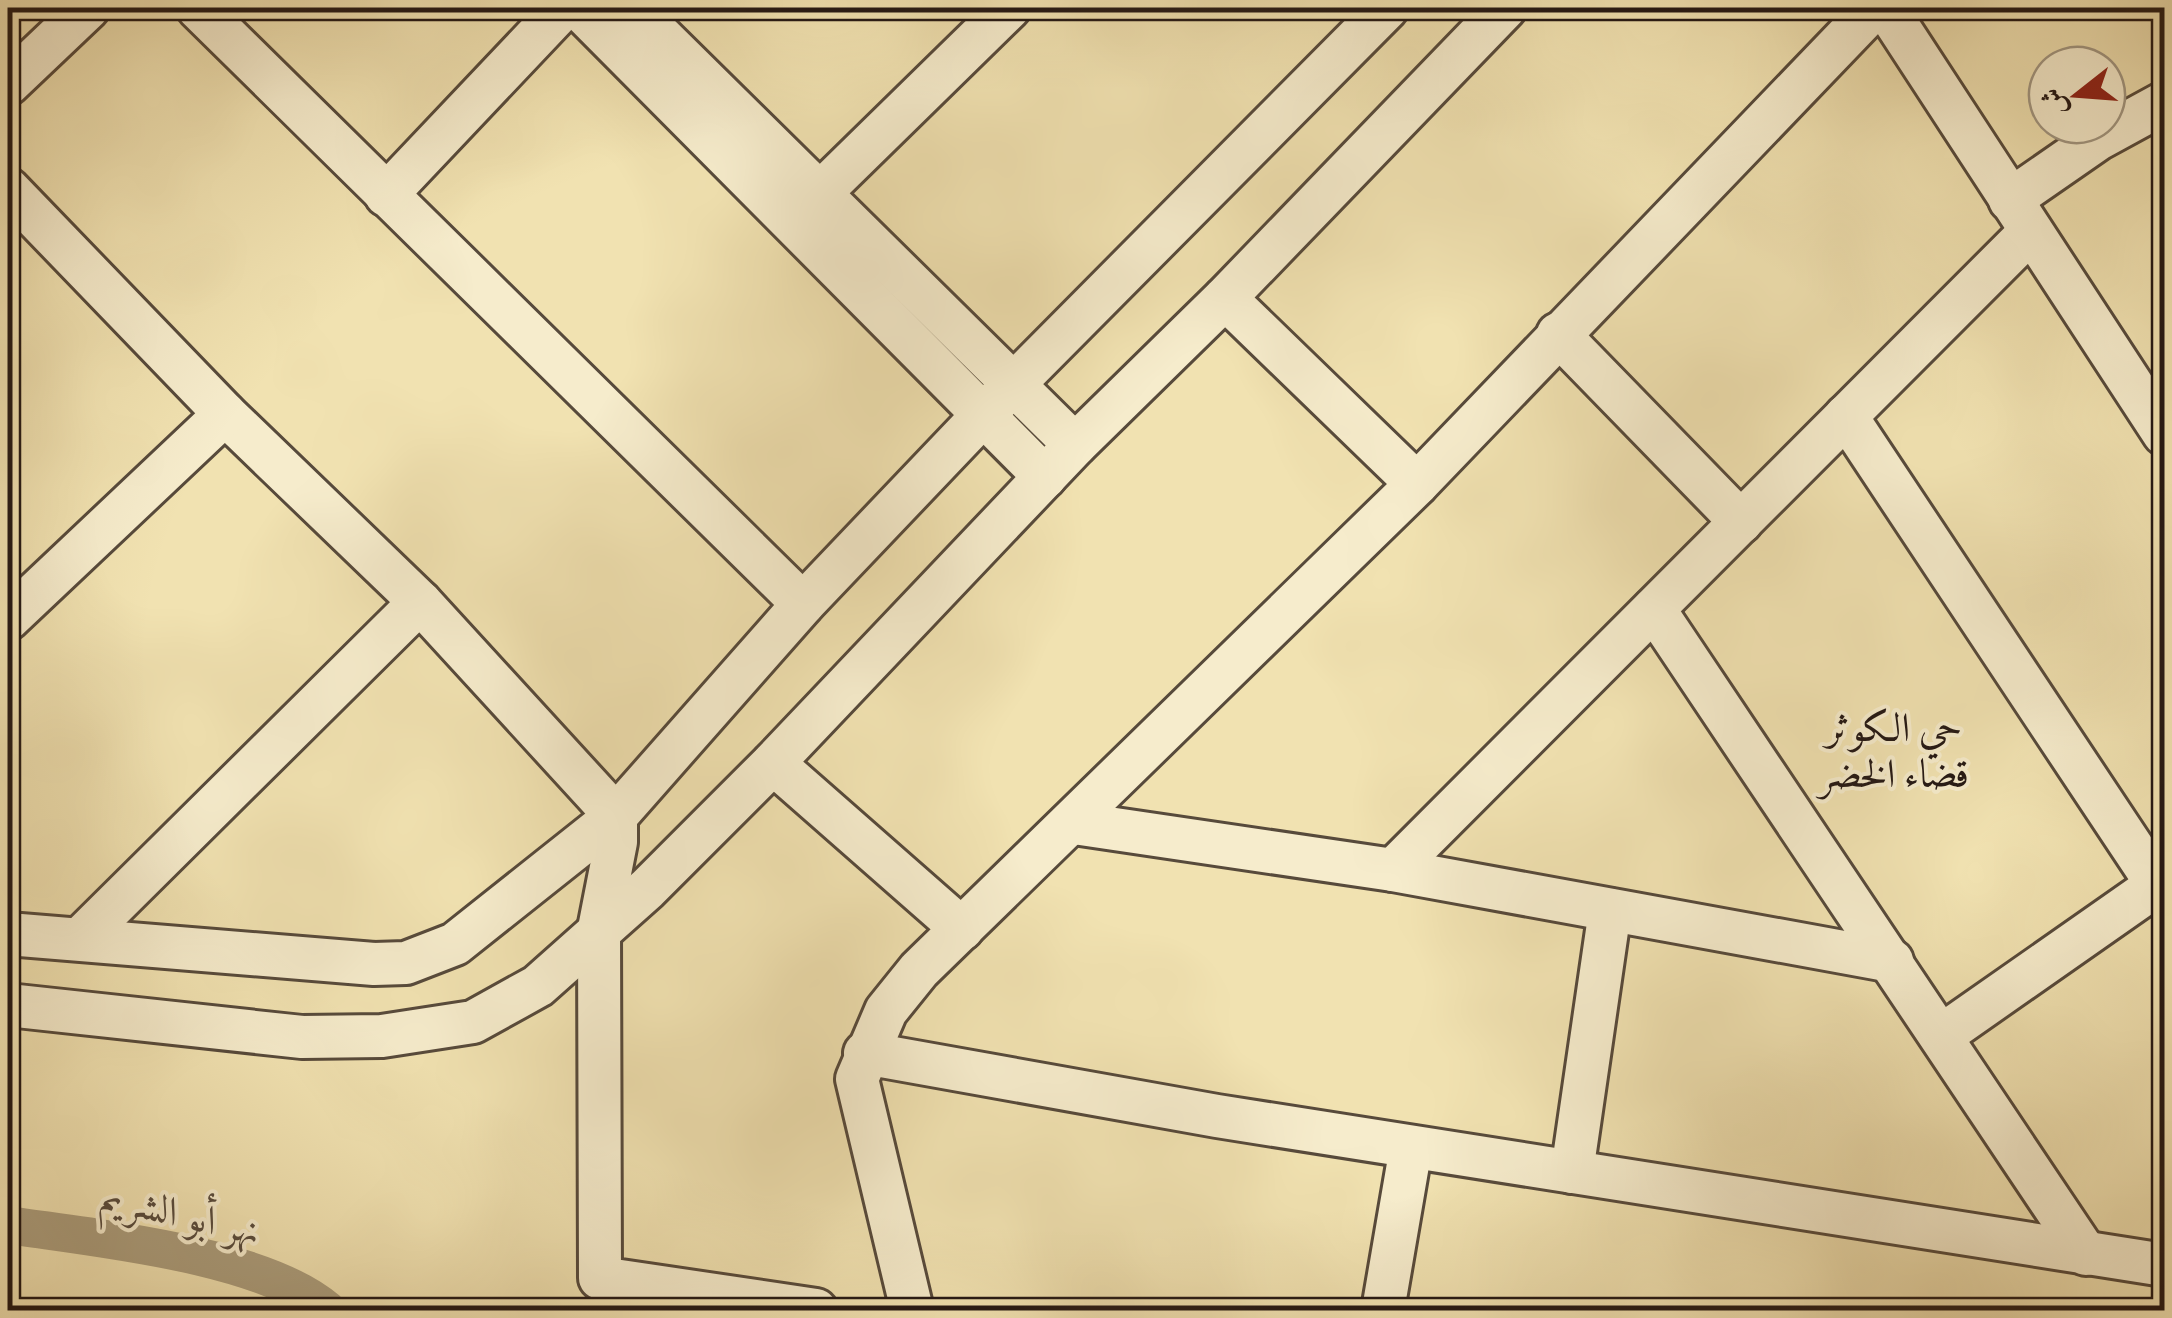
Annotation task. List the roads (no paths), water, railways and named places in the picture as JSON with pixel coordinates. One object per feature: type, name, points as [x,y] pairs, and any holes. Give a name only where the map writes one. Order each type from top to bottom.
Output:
[{"type":"street","points":[[8,84],[88,8]]},
{"type":"street","points":[[198,8],[802,604]]},
{"type":"street","points":[[386,194],[562,8]]},
{"type":"street","points":[[579,8],[1045,477]]},
{"type":"street","points":[[632,8],[1076,445]]},
{"type":"street","points":[[820,192],[1010,8]]},
{"type":"street","points":[[8,934],[406,963],[454,944],[616,816],[802,604],[982,414],[1387,8]]},
{"type":"street","points":[[8,1004],[302,1037],[430,1032],[473,1022],[538,986],[648,889],[773,763],[1045,477],[1225,298],[1504,8]]},
{"type":"street","points":[[912,1310],[858,1078],[865,1052],[886,1011],[919,970],[1074,823],[1417,484],[1874,8]]},
{"type":"street","points":[[1886,8],[2164,434]]},
{"type":"street","points":[[1394,870],[1846,416],[2020,216],[2098,139],[2164,103]]},
{"type":"street","points":[[8,189],[226,414],[420,602],[616,816],[614,853],[599,929],[600,1278],[816,1310]]},
{"type":"street","points":[[1225,298],[1417,484]]},
{"type":"street","points":[[1558,334],[1741,522]]},
{"type":"street","points":[[8,619],[226,414]]},
{"type":"street","points":[[1846,416],[2162,887],[1942,1036]]},
{"type":"street","points":[[80,939],[420,602]]},
{"type":"street","points":[[1654,608],[2086,1254]]},
{"type":"street","points":[[773,763],[962,929]]},
{"type":"street","points":[[1074,823],[1394,870],[1892,962]]},
{"type":"street","points":[[1572,1172],[1610,910]]},
{"type":"street","points":[[865,1052],[1411,1146],[2164,1265]]},
{"type":"street","points":[[1383,1310],[1411,1146]]},
{"type":"waterway","name":"نهر أبو الشريم","points":[[8,1225],[130,1243],[220,1262],[298,1291],[327,1310]]},
{"type":"district","name":"حي الكوثر قضاء الخضر","points":[[1894,751]]}]
